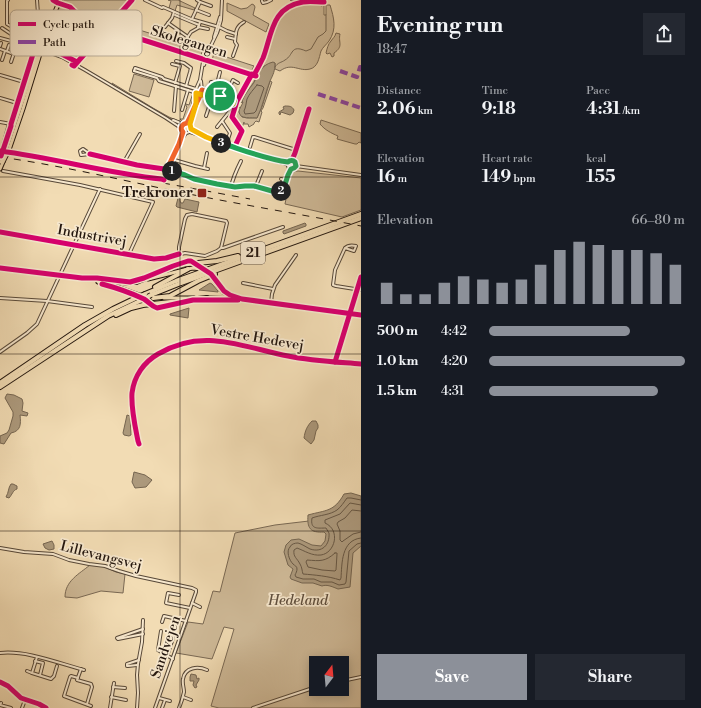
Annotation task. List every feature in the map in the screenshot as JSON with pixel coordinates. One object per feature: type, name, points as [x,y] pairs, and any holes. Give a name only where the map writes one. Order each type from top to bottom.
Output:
[{"type":"highway","name":"21","points":[[0,382],[113,308],[136,297],[361,214]]},
{"type":"highway","name":"21","points":[[0,387],[90,327],[108,316],[142,300],[152,297],[181,283],[361,218]]},
{"type":"highway","points":[[136,282],[179,265],[228,259],[264,249]]},
{"type":"highway","points":[[152,297],[170,296],[198,281],[262,254]]},
{"type":"highway","points":[[143,294],[188,269]]},
{"type":"highway","points":[[90,327],[131,308],[143,305],[207,298]]},
{"type":"main road","points":[[55,10],[59,0]]},
{"type":"main road","points":[[1,170],[1,163],[7,150],[38,56]]},
{"type":"main road","points":[[0,268],[126,283],[136,282],[193,268],[201,269]]},
{"type":"main road","points":[[212,278],[220,289],[234,298],[361,315]]},
{"type":"main road","points":[[84,279],[115,286],[144,296],[242,299]]},
{"type":"street","points":[[8,0],[7,24],[10,26]]},
{"type":"street","points":[[37,0],[38,10]]},
{"type":"street","points":[[145,0],[162,8],[163,7],[198,26],[208,29]]},
{"type":"street","points":[[197,0],[211,6]]},
{"type":"street","points":[[196,104],[196,89],[207,53],[218,27],[222,0]]},
{"type":"street","points":[[262,1],[263,3],[271,0]]},
{"type":"street","points":[[192,19],[200,2]]},
{"type":"street","points":[[196,10],[209,15]]},
{"type":"street","points":[[174,13],[236,34]]},
{"type":"street","points":[[165,27],[174,13]]},
{"type":"street","points":[[189,42],[185,41],[200,22]]},
{"type":"street","points":[[233,56],[237,45],[235,42],[236,34],[239,25],[244,22]]},
{"type":"street","points":[[168,23],[188,37]]},
{"type":"street","points":[[2,28],[9,33]]},
{"type":"street","points":[[227,37],[235,39]]},
{"type":"street","points":[[0,38],[10,40]]},
{"type":"street","points":[[2,60],[9,45]]},
{"type":"street","points":[[0,49],[10,52]]},
{"type":"street","points":[[11,62],[13,56]]},
{"type":"street","points":[[59,56],[166,118],[181,128],[184,133]]},
{"type":"street","points":[[176,61],[184,63],[191,68],[186,86]]},
{"type":"street","points":[[172,64],[180,66],[175,82]]},
{"type":"street","points":[[217,127],[234,106],[234,101],[164,79],[162,77],[158,77],[134,71],[135,68],[158,77],[159,81],[233,104]]},
{"type":"street","points":[[2,145],[28,69]]},
{"type":"street","points":[[209,93],[211,82],[217,84],[220,72]]},
{"type":"street","points":[[0,75],[24,82]]},
{"type":"street","points":[[200,80],[202,90],[201,95],[188,124],[191,130],[240,150],[288,163],[293,160],[301,133]]},
{"type":"street","points":[[220,96],[224,85],[229,88],[233,80],[238,83]]},
{"type":"street","points":[[174,111],[176,86]]},
{"type":"street","points":[[182,110],[188,90]]},
{"type":"street","points":[[0,98],[17,103]]},
{"type":"street","points":[[206,116],[212,98]]},
{"type":"street","points":[[166,118],[183,124],[188,124]]},
{"type":"street","points":[[222,121],[230,133],[228,139]]},
{"type":"street","points":[[0,122],[10,124]]},
{"type":"street","points":[[181,128],[183,124]]},
{"type":"street","points":[[164,169],[165,167],[168,167],[184,133],[191,130]]},
{"type":"street","points":[[124,162],[140,134]]},
{"type":"street","points":[[250,147],[254,137],[296,151]]},
{"type":"street","points":[[90,154],[83,149],[80,151],[81,155],[90,154],[137,165],[164,169],[166,172],[169,170],[194,179],[231,187],[250,185],[256,186],[279,193],[280,196],[284,197],[286,194],[283,191],[290,168],[288,163]]},
{"type":"street","points":[[204,168],[207,153]]},
{"type":"street","points":[[171,160],[208,169]]},
{"type":"street","points":[[293,160],[296,165],[307,168],[361,175]]},
{"type":"street","points":[[231,187],[234,175],[241,161]]},
{"type":"street","points":[[290,168],[294,168],[296,165]]},
{"type":"street","points":[[1,170],[100,189],[153,202],[129,254]]},
{"type":"street","points":[[256,186],[262,171]]},
{"type":"street","points":[[282,179],[286,181]]},
{"type":"street","points":[[0,352],[27,334],[38,321],[100,189]]},
{"type":"street","points":[[279,193],[283,191]]},
{"type":"street","points":[[179,254],[184,218],[190,214],[226,221],[221,248]]},
{"type":"street","name":"Industrivej","points":[[0,232],[161,259],[179,254],[205,256],[221,248],[283,227]]},
{"type":"street","points":[[345,248],[354,251],[356,246],[352,245],[345,248],[334,274],[333,284],[335,286],[361,290]]},
{"type":"street","points":[[271,303],[273,289],[296,255]]},
{"type":"street","points":[[335,362],[361,277]]},
{"type":"street","points":[[243,282],[273,289]]},
{"type":"street","points":[[0,298],[92,306]]},
{"type":"street","name":"Vestre Hedevej","points":[[139,444],[132,398],[136,379],[142,367],[152,358],[179,344],[216,340],[288,356],[361,364]]},
{"type":"street","name":"Lillevangsvej","points":[[0,548],[24,552],[53,554],[70,560],[104,566],[196,590]]},
{"type":"street","name":"Sandvejen","points":[[155,708],[196,590]]},
{"type":"street","points":[[179,595],[168,593],[166,603],[190,608]]},
{"type":"street","name":"Sandvejen","points":[[192,604],[200,606]]},
{"type":"street","points":[[162,622],[164,616],[186,621]]},
{"type":"street","points":[[137,708],[137,675],[142,648],[143,620]]},
{"type":"street","points":[[143,629],[117,638],[143,634]]},
{"type":"street","points":[[161,631],[158,650],[173,659]]},
{"type":"street","points":[[167,656],[174,635]]},
{"type":"street","points":[[0,653],[19,653],[82,669],[78,678]]},
{"type":"street","points":[[32,673],[37,657]]},
{"type":"street","points":[[138,664],[127,666],[127,664],[139,660]]},
{"type":"street","points":[[36,661],[43,663],[40,675]]},
{"type":"street","points":[[26,671],[51,678],[54,676],[57,666]]},
{"type":"street","points":[[180,708],[184,690],[182,680],[184,674],[190,669],[195,668],[203,668],[207,670]]},
{"type":"street","points":[[87,704],[92,685],[71,676],[64,696],[91,706]]},
{"type":"street","points":[[349,679],[361,677]]},
{"type":"street","points":[[0,682],[8,686],[18,696],[46,708]]},
{"type":"street","points":[[113,708],[110,707],[114,682]]},
{"type":"street","points":[[113,687],[124,687]]},
{"type":"street","points":[[253,708],[309,688]]},
{"type":"street","points":[[111,697],[124,699]]},
{"type":"street","points":[[183,697],[191,700]]},
{"type":"street","name":"Sandvejen","points":[[159,698],[170,701]]},
{"type":"street","points":[[22,708],[25,699]]},
{"type":"street","name":"Sandvejen","points":[[162,708],[164,700]]},
{"type":"street","points":[[1,703],[0,705],[11,708]]},
{"type":"green space","points":[[62,0],[131,0],[122,10],[58,10]]},
{"type":"green space","points":[[168,0],[178,0],[195,8],[194,10],[177,5],[175,11],[169,8],[171,1]]},
{"type":"green space","points":[[290,0],[307,0],[307,2],[313,2],[313,4],[318,3],[321,6],[324,5],[324,15],[326,15],[326,5],[330,5],[334,23],[332,37],[321,51],[318,62],[313,68],[306,70],[288,67],[280,71],[275,69],[275,63],[258,69],[275,23],[280,15],[287,9],[297,4]]},
{"type":"green space","points":[[227,3],[241,9],[247,8],[252,4],[254,5],[253,15],[269,24],[266,32],[227,11]]},
{"type":"green space","points":[[142,31],[203,50],[200,57],[142,38]]},
{"type":"green space","points":[[336,33],[340,34],[340,46],[332,57],[330,53],[326,53],[329,44]]},
{"type":"green space","points":[[214,53],[254,66],[251,72],[212,60]]},
{"type":"green space","points":[[66,56],[80,56],[75,61]]},
{"type":"green space","points":[[266,71],[270,73],[269,81],[267,83],[265,81],[259,81],[258,78],[260,73]]},
{"type":"green space","points":[[134,74],[154,80],[149,97],[129,91]]},
{"type":"green space","points":[[252,75],[257,76],[242,101],[243,103],[238,101]]},
{"type":"green space","points":[[270,81],[272,82],[261,111],[259,122],[256,121],[249,127],[248,124],[244,124],[244,122],[242,128],[240,128],[233,117],[236,106],[241,108],[239,112],[242,117],[257,118]]},
{"type":"green space","points":[[112,83],[153,108],[181,122],[180,123],[171,119],[155,110],[114,86]]},
{"type":"green space","points":[[193,93],[195,93],[190,112],[187,120],[183,122],[180,119],[183,119],[187,107],[186,104],[189,105]]},
{"type":"green space","points":[[321,120],[361,133],[361,143],[359,142],[355,144],[337,139],[338,136],[328,131],[320,124]]},
{"type":"green space","points":[[194,128],[236,146],[286,161],[252,153],[199,133],[194,130]]},
{"type":"green space","points":[[193,133],[241,151],[285,165],[236,150]]},
{"type":"green space","points":[[298,171],[361,178],[361,210],[342,217],[285,204],[287,194],[286,190],[292,172]]},
{"type":"green space","name":"Hedeland","points":[[309,521],[361,521],[361,708],[219,708],[211,706],[234,629],[224,627],[212,659],[176,653],[188,622],[203,624],[213,591],[220,592],[235,533],[275,525]]},
{"type":"green space","points":[[90,565],[100,565],[125,574],[123,593],[101,591],[77,598],[65,597],[67,587],[70,582]]},
{"type":"water","points":[[273,62],[275,63],[274,73],[257,118],[246,118],[240,115],[239,111],[244,96],[265,65]]},
{"type":"water","points":[[285,106],[292,108],[294,110],[293,113],[290,115],[281,112],[280,115],[279,112],[284,109],[283,107]]},
{"type":"water","points":[[178,198],[180,199],[181,203],[183,203],[185,199],[199,202],[197,212],[177,207]]},
{"type":"water","points":[[305,223],[306,226],[284,234],[283,233],[283,231]]},
{"type":"water","points":[[210,283],[218,292],[199,290]]},
{"type":"water","points":[[189,308],[188,318],[170,315],[170,314]]},
{"type":"water","points":[[7,394],[14,395],[22,399],[22,411],[28,413],[27,416],[20,415],[19,429],[11,433],[4,444],[0,443],[0,436],[7,433],[9,430],[13,416],[13,412],[5,398]]},
{"type":"water","points":[[127,415],[130,416],[131,435],[129,436],[124,435],[123,433]]},
{"type":"water","points":[[312,421],[316,421],[318,428],[311,444],[304,438],[306,429]]},
{"type":"water","points":[[134,472],[145,475],[152,480],[146,487],[135,488],[132,482]]},
{"type":"water","points":[[11,484],[17,486],[17,489],[9,498],[6,497]]},
{"type":"water","points":[[351,493],[361,496],[361,546],[353,553],[350,587],[338,589],[326,585],[322,586],[313,583],[302,583],[291,579],[290,577],[293,569],[288,565],[284,552],[286,545],[291,540],[299,539],[312,545],[321,546],[325,541],[326,534],[324,532],[315,532],[310,529],[308,515],[325,511],[333,507],[344,494]]},
{"type":"water","points":[[52,541],[54,549],[49,550],[45,548],[43,544]]},
{"type":"water","points":[[191,674],[196,675],[197,679],[199,678],[196,685],[197,687],[195,688],[193,685],[194,681],[190,681]]},
{"type":"waterway","points":[[325,5],[326,0]]},
{"type":"waterway","points":[[275,67],[278,63],[288,58],[295,49],[306,51],[311,49],[318,37],[326,31],[326,15]]},
{"type":"railway","points":[[0,157],[97,174],[194,195],[361,226]]},
{"type":"railway","points":[[163,183],[250,199]]},
{"type":"marked path","points":[[340,71],[357,77],[361,67]]},
{"type":"marked path","points":[[318,94],[361,108]]},
{"type":"marked path","points":[[208,182],[217,184]]},
{"type":"cycle path","name":"Skolegangen","points":[[53,0],[70,7],[73,10]]},
{"type":"cycle path","points":[[123,10],[132,0]]},
{"type":"cycle path","points":[[254,75],[263,58],[274,23],[279,16],[292,5],[303,2],[324,2]]},
{"type":"cycle path","name":"Skolegangen","points":[[142,40],[256,76]]},
{"type":"cycle path","points":[[1,156],[32,56]]},
{"type":"cycle path","points":[[66,56],[77,62]]},
{"type":"cycle path","points":[[72,65],[74,66],[83,56]]},
{"type":"cycle path","points":[[236,144],[242,131],[232,117],[237,101],[252,74]]},
{"type":"cycle path","points":[[292,160],[309,109]]},
{"type":"cycle path","points":[[0,151],[164,180]]},
{"type":"cycle path","points":[[90,154],[137,165],[164,169]]},
{"type":"cycle path","points":[[0,232],[154,259],[166,258],[179,254]]},
{"type":"cycle path","points":[[0,268],[130,282],[191,261],[211,274],[224,291],[230,295],[242,299],[361,315]]},
{"type":"cycle path","points":[[335,362],[361,277]]},
{"type":"cycle path","points":[[102,284],[144,299],[157,308],[193,300],[238,300]]},
{"type":"cycle path","points":[[139,444],[132,405],[132,393],[137,375],[144,365],[153,357],[175,346],[207,340],[239,344],[297,358],[361,364]]},
{"type":"cycle path","points":[[0,682],[8,686],[21,698],[46,708]]},
{"type":"place","name":"Trekroner","points":[[202,193]]},
{"type":"route","points":[[220,96],[202,90],[201,95],[196,104],[192,115],[187,123],[182,126],[181,129],[183,132],[168,167],[170,169],[169,170],[194,179],[231,187],[250,185],[259,186],[279,193],[283,191],[291,169],[296,166],[294,161],[279,161],[254,154],[206,137],[191,129],[190,124],[196,104],[196,93],[201,95],[233,104],[234,101],[220,96]]}]
